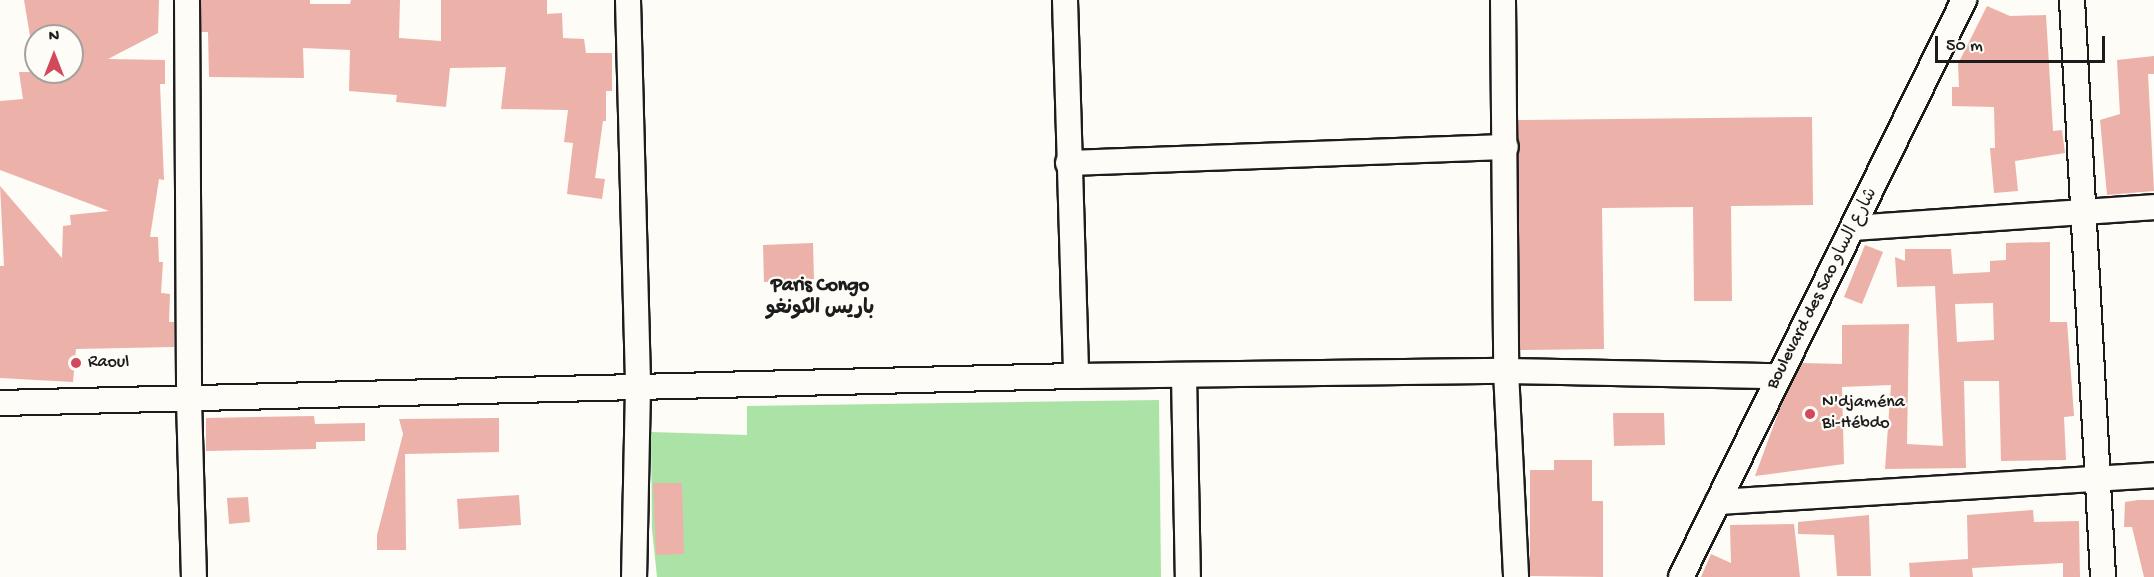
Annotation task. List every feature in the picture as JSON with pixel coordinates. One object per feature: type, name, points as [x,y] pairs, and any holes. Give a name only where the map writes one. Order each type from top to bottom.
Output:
[{"type":"street","points":[[187,0],[189,400],[194,577]]},
{"type":"street","points":[[627,0],[638,388],[634,577]]},
{"type":"street","points":[[1065,0],[1076,376]]},
{"type":"street","points":[[1503,0],[1506,147],[1506,371],[1516,577]]},
{"type":"street","name":"Boulevard des Sao شارع الساو","points":[[1681,577],[1964,0]]},
{"type":"street","points":[[2072,0],[2103,577]]},
{"type":"street","points":[[1068,163],[1506,147]]},
{"type":"street","points":[[1854,228],[2085,210],[2154,207]]},
{"type":"street","points":[[0,403],[1076,376],[1506,371],[1778,376]]},
{"type":"street","points":[[1184,375],[1188,577]]},
{"type":"street","points":[[1718,502],[2154,475]]},
{"type":"green space","points":[[1159,400],[1161,577],[657,577],[652,529],[651,432],[747,435],[747,406]]},
{"type":"building","points":[[24,0],[159,0],[158,33],[108,59],[165,60],[165,84],[160,84],[164,180],[159,179],[150,237],[158,237],[159,262],[163,262],[161,293],[170,294],[169,322],[174,322],[174,347],[76,349],[73,382],[0,378],[0,266],[4,266],[0,186],[62,258],[63,226],[71,225],[70,215],[109,211],[0,170],[0,101],[23,99],[19,72],[24,72],[24,84],[84,84],[84,24],[28,24]]},
{"type":"building","points":[[201,0],[310,0],[310,4],[350,4],[351,0],[400,0],[399,38],[441,41],[441,0],[547,0],[547,14],[562,13],[563,38],[584,39],[586,53],[612,53],[612,91],[606,91],[606,121],[603,121],[595,178],[605,179],[602,199],[567,194],[573,143],[564,142],[568,110],[501,109],[506,67],[450,68],[446,107],[396,102],[397,95],[349,91],[350,50],[303,48],[304,78],[209,77],[208,32],[201,32]]},
{"type":"building","points":[[1987,6],[2010,16],[2046,15],[2053,131],[2062,130],[2065,153],[2015,161],[2018,191],[1994,193],[1990,148],[1995,148],[1994,107],[1952,106],[1952,87],[1959,87],[1958,64]]},
{"type":"building","points":[[2154,56],[2154,74],[2148,74],[2154,191],[2107,195],[2100,120],[2120,114],[2117,60]]},
{"type":"building","points":[[1812,117],[1813,205],[1731,206],[1732,301],[1694,301],[1693,207],[1602,208],[1604,349],[1520,350],[1518,120]]},
{"type":"building","points":[[2050,242],[2050,322],[2067,322],[2072,388],[2074,416],[2064,417],[2066,460],[2001,461],[1999,381],[1964,381],[1966,468],[1885,469],[1891,385],[1842,387],[1844,464],[1755,476],[1780,408],[1802,363],[1842,364],[1842,325],[1909,324],[1907,444],[1943,446],[1935,286],[1897,287],[1895,257],[1905,261],[1905,249],[1951,249],[1953,274],[1990,272],[1990,261],[2006,260],[2006,243]],"holes":[[[1993,303],[1994,340],[1957,342],[1955,304]]]},
{"type":"building","points":[[813,243],[814,279],[764,282],[763,245]]},
{"type":"building","points":[[1865,245],[1883,252],[1862,304],[1844,297]]},
{"type":"building","points":[[1613,413],[1664,413],[1665,445],[1614,446]]},
{"type":"building","points":[[314,416],[315,424],[365,423],[365,441],[316,442],[316,449],[206,451],[206,418]]},
{"type":"building","points":[[499,418],[499,452],[405,454],[406,550],[377,550],[377,535],[403,434],[399,419]]},
{"type":"building","points":[[1554,460],[1592,460],[1592,501],[1603,501],[1603,577],[1530,576],[1530,470],[1554,470]]},
{"type":"building","points":[[653,483],[682,483],[684,554],[656,555]]},
{"type":"building","points":[[519,495],[521,525],[459,529],[457,499]]},
{"type":"building","points":[[248,497],[250,522],[229,524],[227,498]]},
{"type":"building","points":[[2154,500],[2154,577],[2144,577],[2132,527],[2124,527],[2125,502]]},
{"type":"building","points":[[2033,510],[2034,522],[2079,521],[2080,577],[2063,577],[2063,563],[1972,568],[1973,577],[1910,577],[1909,563],[1968,559],[1967,515]]},
{"type":"building","points":[[1869,515],[1871,576],[1837,576],[1834,535],[1798,534],[1798,522]]},
{"type":"building","points":[[1794,524],[1800,577],[1701,577],[1711,554],[1731,563],[1730,525]]},
{"type":"place","name":"Raoul","points":[[76,363]]},
{"type":"place","name":"N'djaména Bi-Hébdo","points":[[1810,414]]},
{"type":"district","name":"Paris Congo باريس الكونغو","points":[[820,298]]}]
